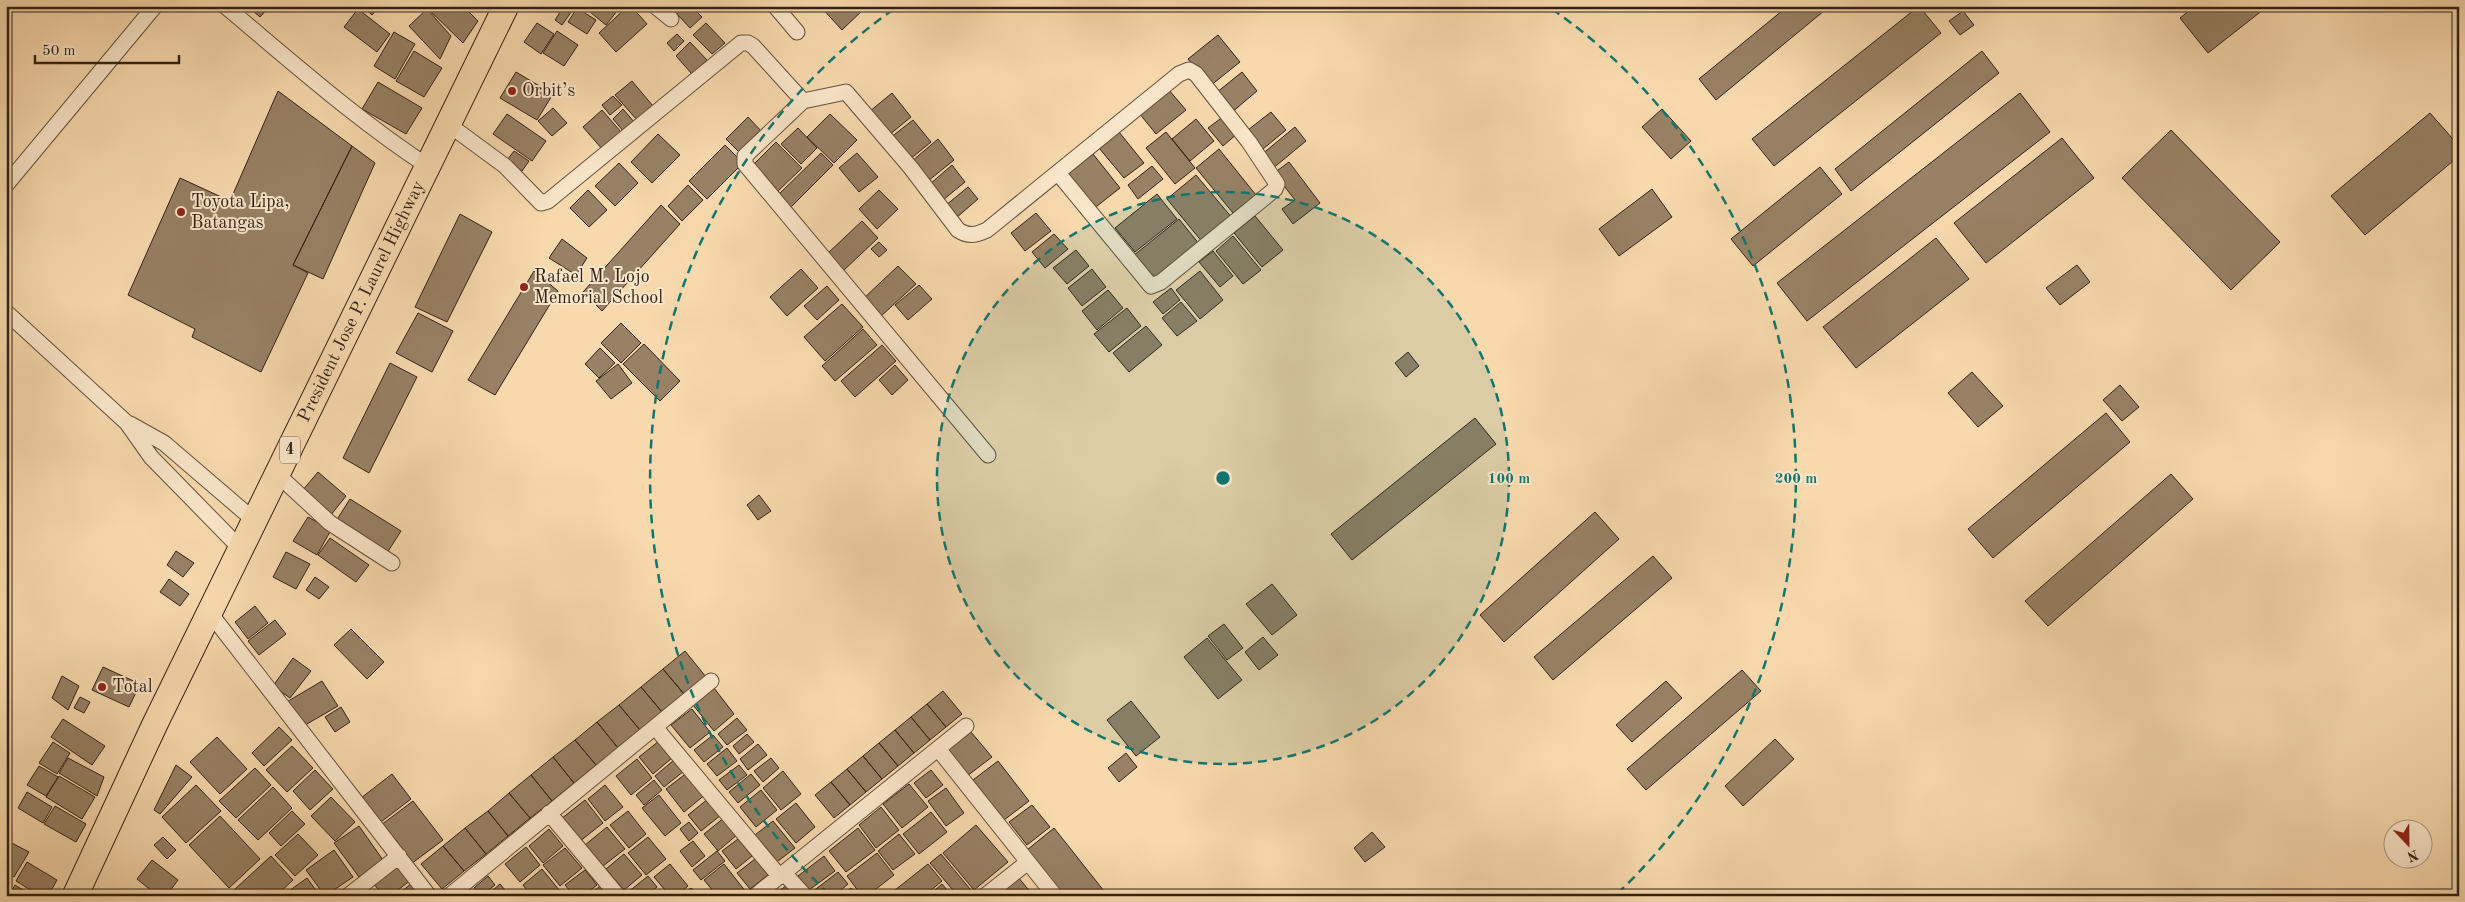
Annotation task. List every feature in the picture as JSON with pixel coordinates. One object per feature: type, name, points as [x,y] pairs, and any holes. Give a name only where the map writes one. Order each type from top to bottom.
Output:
[{"type":"highway","name":"President Jose P. Laurel Highway","points":[[75,896],[154,726],[429,167],[506,6]]},
{"type":"street","points":[[6,185],[155,6]]},
{"type":"street","points":[[225,6],[300,70],[408,154],[429,167]]},
{"type":"street","points":[[655,6],[671,19]]},
{"type":"street","points":[[775,6],[797,32]]},
{"type":"street","points":[[448,124],[505,166],[541,203],[548,201],[741,43],[748,43],[753,46],[803,101]]},
{"type":"street","points":[[988,455],[745,164],[745,156],[803,101],[846,92],[911,168],[958,230],[966,235],[977,234],[987,230],[1179,74],[1189,70],[1196,74],[1249,142],[1277,184],[1275,189],[1210,244],[1160,282],[1151,286],[1058,173]]},
{"type":"street","points":[[6,312],[127,422],[164,443],[256,520]]},
{"type":"street","points":[[127,422],[151,457],[241,549]]},
{"type":"street","points":[[278,475],[330,523],[392,563]]},
{"type":"street","points":[[210,613],[430,896]]},
{"type":"street","points":[[449,896],[711,681]]},
{"type":"street","points":[[755,896],[939,750],[966,726]]},
{"type":"street","points":[[656,727],[782,875],[805,896]]},
{"type":"street","points":[[939,750],[1055,896]]},
{"type":"street","points":[[549,814],[618,896]]},
{"type":"street","points":[[348,896],[399,856]]},
{"type":"street","points":[[985,896],[1028,862]]},
{"type":"building","points":[[247,6],[270,6],[260,17]]},
{"type":"building","points":[[362,6],[380,6],[372,15]]},
{"type":"building","points":[[425,6],[463,6],[478,21],[463,43]]},
{"type":"building","points":[[564,6],[574,8],[562,25],[555,20]]},
{"type":"building","points":[[595,6],[621,6],[606,25],[590,12]]},
{"type":"building","points":[[628,6],[631,6],[647,24],[616,52],[599,33]]},
{"type":"building","points":[[685,6],[691,6],[702,17],[690,28],[677,14]]},
{"type":"building","points":[[820,6],[867,6],[842,30]]},
{"type":"building","points":[[1788,6],[1830,6],[1716,100],[1699,79]]},
{"type":"building","points":[[1919,6],[1941,33],[1774,166],[1752,139]]},
{"type":"building","points":[[2195,6],[2268,6],[2208,53],[2180,18]]},
{"type":"building","points":[[577,8],[596,20],[587,34],[568,22]]},
{"type":"building","points":[[358,9],[390,34],[377,52],[344,27]]},
{"type":"building","points":[[427,9],[451,36],[440,59],[409,26]]},
{"type":"building","points":[[1963,11],[1974,25],[1960,35],[1949,21]]},
{"type":"building","points":[[537,23],[554,34],[541,54],[524,42]]},
{"type":"building","points":[[706,23],[725,43],[712,54],[693,35]]},
{"type":"building","points":[[557,31],[578,45],[564,66],[543,53]]},
{"type":"building","points":[[394,32],[415,44],[395,79],[374,66]]},
{"type":"building","points":[[677,34],[684,41],[674,51],[667,43]]},
{"type":"building","points":[[1218,35],[1240,62],[1210,86],[1188,59]]},
{"type":"building","points":[[690,42],[707,60],[692,74],[676,56]]},
{"type":"building","points":[[414,51],[442,68],[424,97],[396,81]]},
{"type":"building","points":[[1982,51],[1999,73],[1851,191],[1835,169]]},
{"type":"building","points":[[516,72],[553,94],[537,120],[500,98]]},
{"type":"building","points":[[1242,72],[1257,91],[1231,113],[1216,93]]},
{"type":"building","points":[[632,81],[653,106],[637,120],[615,95]]},
{"type":"building","points":[[378,82],[422,108],[406,134],[362,109]]},
{"type":"building","points":[[1168,89],[1186,110],[1156,134],[1139,113]]},
{"type":"building","points":[[278,91],[352,146],[293,265],[308,273],[261,372],[192,337],[195,329],[128,295],[180,178],[230,201]]},
{"type":"building","points":[[892,93],[911,117],[889,135],[869,112]]},
{"type":"building","points":[[2020,93],[2050,132],[1807,321],[1777,283]]},
{"type":"building","points":[[613,96],[622,105],[610,115],[602,105]]},
{"type":"building","points":[[553,108],[567,123],[552,136],[538,121]]},
{"type":"building","points":[[623,109],[635,123],[624,132],[613,119]]},
{"type":"building","points":[[1662,109],[1691,141],[1671,159],[1642,127]]},
{"type":"building","points":[[602,110],[621,132],[602,149],[583,127]]},
{"type":"building","points":[[1271,112],[1286,130],[1263,149],[1248,130]]},
{"type":"building","points":[[2430,113],[2459,146],[2459,156],[2365,235],[2331,196]]},
{"type":"building","points":[[507,114],[546,141],[532,161],[493,134]]},
{"type":"building","points":[[830,114],[857,140],[834,163],[807,137]]},
{"type":"building","points":[[1224,116],[1238,133],[1223,146],[1208,128]]},
{"type":"building","points":[[748,117],[764,134],[742,155],[726,139]]},
{"type":"building","points":[[1196,119],[1214,141],[1190,161],[1172,139]]},
{"type":"building","points":[[913,120],[931,142],[909,160],[890,138]]},
{"type":"building","points":[[1295,127],[1306,141],[1272,169],[1261,155]]},
{"type":"building","points":[[798,128],[817,148],[801,164],[781,144]]},
{"type":"building","points":[[2171,130],[2280,242],[2231,290],[2122,178]]},
{"type":"building","points":[[1119,132],[1144,163],[1124,178],[1099,148]]},
{"type":"building","points":[[1166,132],[1195,168],[1175,184],[1146,148]]},
{"type":"building","points":[[658,134],[680,155],[652,183],[631,162]]},
{"type":"building","points":[[2062,138],[2094,178],[1986,263],[1954,223]]},
{"type":"building","points":[[938,139],[954,160],[928,181],[911,162]]},
{"type":"building","points":[[776,142],[802,168],[777,192],[751,167]]},
{"type":"building","points":[[725,145],[743,163],[707,199],[689,181]]},
{"type":"building","points":[[352,146],[375,163],[323,279],[293,265]]},
{"type":"building","points":[[1219,149],[1256,195],[1233,213],[1196,168]]},
{"type":"building","points":[[514,151],[529,161],[522,171],[507,160]]},
{"type":"building","points":[[821,153],[833,165],[788,210],[776,197]]},
{"type":"building","points":[[857,153],[878,177],[859,192],[839,168]]},
{"type":"building","points":[[1093,154],[1120,188],[1092,210],[1064,176]]},
{"type":"building","points":[[1289,162],[1320,203],[1293,224],[1282,209],[1295,200],[1274,173]]},
{"type":"building","points":[[619,163],[638,183],[615,206],[595,186]]},
{"type":"building","points":[[952,165],[965,182],[943,200],[930,184]]},
{"type":"building","points":[[1152,166],[1163,179],[1138,199],[1128,185]]},
{"type":"building","points":[[1820,167],[1842,194],[1753,266],[1731,239]]},
{"type":"building","points":[[1196,175],[1233,219],[1203,243],[1167,199]]},
{"type":"building","points":[[688,185],[703,200],[682,221],[668,206]]},
{"type":"building","points":[[968,187],[978,199],[956,218],[945,206]]},
{"type":"building","points":[[1652,189],[1672,217],[1619,256],[1599,229]]},
{"type":"building","points":[[588,190],[607,210],[589,227],[570,208]]},
{"type":"building","points":[[879,190],[898,209],[877,229],[859,209]]},
{"type":"building","points":[[1157,194],[1177,219],[1135,252],[1115,228]]},
{"type":"building","points":[[661,205],[680,224],[602,311],[583,292]]},
{"type":"building","points":[[1036,213],[1051,231],[1025,251],[1011,233]]},
{"type":"building","points":[[460,214],[492,232],[447,322],[415,307]]},
{"type":"building","points":[[1255,216],[1283,250],[1262,267],[1234,233]]},
{"type":"building","points":[[1179,219],[1200,245],[1154,282],[1133,256]]},
{"type":"building","points":[[862,221],[878,238],[843,271],[827,254]]},
{"type":"building","points":[[1054,234],[1068,249],[1045,268],[1032,252]]},
{"type":"building","points":[[1233,236],[1261,270],[1243,284],[1216,251]]},
{"type":"building","points":[[1936,238],[1969,279],[1856,368],[1823,327]]},
{"type":"building","points":[[562,239],[587,258],[576,275],[549,258]]},
{"type":"building","points":[[879,242],[887,250],[879,257],[871,249]]},
{"type":"building","points":[[1076,250],[1089,266],[1067,284],[1053,268]]},
{"type":"building","points":[[1213,251],[1233,276],[1220,287],[1199,262]]},
{"type":"building","points":[[2077,265],[2090,282],[2060,305],[2046,288]]},
{"type":"building","points":[[898,266],[916,284],[880,317],[863,299]]},
{"type":"building","points":[[801,269],[818,288],[787,316],[770,297]]},
{"type":"building","points":[[1092,269],[1106,287],[1082,306],[1068,288]]},
{"type":"building","points":[[534,271],[558,291],[495,395],[468,380]]},
{"type":"building","points":[[1200,271],[1223,300],[1200,319],[1176,290]]},
{"type":"building","points":[[919,285],[932,299],[908,320],[895,305]]},
{"type":"building","points":[[827,286],[839,300],[817,320],[804,306]]},
{"type":"building","points":[[1171,288],[1180,300],[1163,314],[1153,302]]},
{"type":"building","points":[[1108,290],[1123,308],[1097,330],[1082,311]]},
{"type":"building","points":[[1181,302],[1197,321],[1177,336],[1162,318]]},
{"type":"building","points":[[842,304],[863,327],[825,361],[804,337]]},
{"type":"building","points":[[1127,308],[1141,326],[1109,352],[1094,334]]},
{"type":"building","points":[[418,313],[453,331],[432,372],[396,353]]},
{"type":"building","points":[[621,323],[641,343],[621,363],[601,343]]},
{"type":"building","points":[[1146,326],[1162,345],[1129,372],[1113,353]]},
{"type":"building","points":[[863,329],[877,345],[835,381],[822,366]]},
{"type":"building","points":[[644,344],[680,381],[660,401],[623,364]]},
{"type":"building","points":[[882,345],[896,361],[855,397],[841,381]]},
{"type":"building","points":[[600,348],[615,363],[599,378],[585,364]]},
{"type":"building","points":[[1408,352],[1419,366],[1406,377],[1395,363]]},
{"type":"building","points":[[390,363],[417,377],[369,473],[343,458]]},
{"type":"building","points":[[618,364],[632,383],[611,399],[596,381]]},
{"type":"building","points":[[895,365],[908,380],[892,395],[879,380]]},
{"type":"building","points":[[1972,372],[2003,406],[1978,427],[1948,393]]},
{"type":"building","points":[[2120,385],[2139,407],[2122,421],[2103,400]]},
{"type":"building","points":[[2106,413],[2130,442],[1993,558],[1968,529]]},
{"type":"building","points":[[1475,418],[1496,444],[1352,560],[1331,534]]},
{"type":"building","points":[[318,472],[346,496],[331,515],[302,491]]},
{"type":"building","points":[[2171,474],[2193,499],[2048,626],[2025,601]]},
{"type":"building","points":[[759,495],[771,511],[758,520],[747,505]]},
{"type":"building","points":[[350,499],[401,531],[387,553],[336,521]]},
{"type":"building","points":[[1595,512],[1619,539],[1504,642],[1480,615]]},
{"type":"building","points":[[308,517],[331,530],[317,555],[293,541]]},
{"type":"building","points":[[330,538],[369,565],[356,582],[318,555]]},
{"type":"building","points":[[176,551],[194,563],[183,577],[167,565]]},
{"type":"building","points":[[286,552],[310,564],[296,589],[273,577]]},
{"type":"building","points":[[1653,556],[1672,578],[1553,680],[1534,657]]},
{"type":"building","points":[[315,577],[329,587],[319,599],[306,590]]},
{"type":"building","points":[[169,579],[189,594],[180,606],[160,592]]},
{"type":"building","points":[[1272,584],[1297,615],[1272,635],[1246,604]]},
{"type":"building","points":[[255,606],[268,623],[248,639],[235,622]]},
{"type":"building","points":[[275,620],[286,634],[259,655],[248,641]]},
{"type":"building","points":[[1224,624],[1243,648],[1227,660],[1208,636]]},
{"type":"building","points":[[351,629],[384,662],[367,679],[334,645]]},
{"type":"building","points":[[1263,637],[1278,655],[1259,670],[1245,652]]},
{"type":"building","points":[[1207,638],[1242,680],[1218,699],[1184,657]]},
{"type":"building","points":[[685,651],[706,677],[684,694],[663,669]]},
{"type":"building","points":[[293,658],[311,671],[290,698],[273,686]]},
{"type":"building","points":[[103,667],[140,684],[129,707],[92,690]]},
{"type":"building","points":[[663,669],[684,694],[662,712],[641,687]]},
{"type":"building","points":[[1742,670],[1761,691],[1646,790],[1627,769]]},
{"type":"building","points":[[62,676],[79,686],[68,710],[52,698]]},
{"type":"building","points":[[322,681],[338,706],[300,728],[285,703]]},
{"type":"building","points":[[1666,681],[1682,698],[1632,742],[1616,725]]},
{"type":"building","points":[[641,687],[662,712],[640,730],[619,705]]},
{"type":"building","points":[[714,688],[734,714],[714,731],[693,705]]},
{"type":"building","points":[[943,691],[962,714],[946,727],[927,704]]},
{"type":"building","points":[[80,697],[90,702],[84,713],[74,708]]},
{"type":"building","points":[[1131,701],[1160,737],[1136,756],[1107,720]]},
{"type":"building","points":[[927,704],[946,727],[930,740],[911,717]]},
{"type":"building","points":[[619,705],[640,730],[618,748],[597,722]]},
{"type":"building","points":[[341,707],[350,722],[335,732],[325,717]]},
{"type":"building","points":[[692,709],[710,732],[690,748],[671,725]]},
{"type":"building","points":[[911,717],[930,740],[914,753],[895,730]]},
{"type":"building","points":[[737,718],[747,730],[727,745],[718,734]]},
{"type":"building","points":[[63,719],[105,746],[92,765],[51,737]]},
{"type":"building","points":[[597,722],[618,748],[596,765],[575,740]]},
{"type":"building","points":[[279,727],[292,740],[264,766],[252,753]]},
{"type":"building","points":[[895,730],[914,753],[898,766],[879,743]]},
{"type":"building","points":[[971,732],[992,757],[967,776],[946,751]]},
{"type":"building","points":[[747,734],[754,742],[739,754],[733,746]]},
{"type":"building","points":[[713,735],[723,747],[704,762],[694,750]]},
{"type":"building","points":[[217,737],[247,769],[220,794],[190,762]]},
{"type":"building","points":[[1775,739],[1794,759],[1743,806],[1725,786]]},
{"type":"building","points":[[575,740],[596,765],[574,783],[553,757]]},
{"type":"building","points":[[659,741],[672,758],[653,774],[639,757]]},
{"type":"building","points":[[53,742],[70,753],[57,774],[39,763]]},
{"type":"building","points":[[879,743],[898,766],[882,779],[863,756]]},
{"type":"building","points":[[758,744],[767,755],[748,770],[740,759]]},
{"type":"building","points":[[292,746],[313,768],[287,792],[266,770]]},
{"type":"building","points":[[727,748],[737,761],[717,776],[707,764]]},
{"type":"building","points":[[1126,753],[1137,767],[1119,782],[1108,768]]},
{"type":"building","points":[[863,756],[882,779],[866,792],[847,769]]},
{"type":"building","points":[[553,757],[574,783],[552,801],[531,775]]},
{"type":"building","points":[[68,758],[104,777],[97,796],[59,773]]},
{"type":"building","points":[[771,758],[779,768],[763,782],[754,771]]},
{"type":"building","points":[[637,759],[652,778],[631,795],[616,776]]},
{"type":"building","points":[[674,760],[684,771],[664,787],[655,776]]},
{"type":"building","points":[[998,761],[1029,801],[1004,820],[973,780]]},
{"type":"building","points":[[176,765],[192,777],[160,814],[154,810]]},
{"type":"building","points":[[739,765],[747,775],[727,790],[719,780]]},
{"type":"building","points":[[39,766],[58,777],[46,796],[27,785]]},
{"type":"building","points":[[255,768],[271,785],[236,818],[219,801]]},
{"type":"building","points":[[847,769],[866,792],[850,805],[831,782]]},
{"type":"building","points":[[315,770],[333,789],[310,810],[293,791]]},
{"type":"building","points":[[931,770],[943,785],[926,798],[914,783]]},
{"type":"building","points":[[783,771],[801,794],[781,810],[763,788]]},
{"type":"building","points":[[688,772],[706,794],[684,812],[666,789]]},
{"type":"building","points":[[392,774],[411,799],[381,822],[361,798]]},
{"type":"building","points":[[751,774],[760,785],[738,803],[729,792]]},
{"type":"building","points":[[531,775],[552,801],[530,818],[509,793]]},
{"type":"building","points":[[59,776],[95,797],[82,819],[46,797]]},
{"type":"building","points":[[654,780],[662,790],[644,805],[636,795]]},
{"type":"building","points":[[831,782],[850,805],[834,818],[815,795]]},
{"type":"building","points":[[909,784],[928,807],[902,828],[883,804]]},
{"type":"building","points":[[196,785],[221,811],[186,843],[162,817]]},
{"type":"building","points":[[605,785],[623,807],[605,821],[588,799]]},
{"type":"building","points":[[273,787],[292,808],[258,840],[238,820]]},
{"type":"building","points":[[946,788],[964,813],[946,826],[928,801]]},
{"type":"building","points":[[761,790],[777,810],[756,827],[740,807]]},
{"type":"building","points":[[27,792],[52,807],[43,823],[18,808]]},
{"type":"building","points":[[509,793],[530,818],[508,836],[488,811]]},
{"type":"building","points":[[659,795],[681,823],[665,836],[642,808]]},
{"type":"building","points":[[331,797],[355,822],[335,841],[311,816]]},
{"type":"building","points":[[708,799],[721,815],[701,831],[688,815]]},
{"type":"building","points":[[585,800],[603,823],[579,842],[561,819]]},
{"type":"building","points":[[413,801],[443,840],[411,864],[381,825]]},
{"type":"building","points":[[796,803],[815,827],[796,843],[776,819]]},
{"type":"building","points":[[1032,805],[1050,827],[1027,845],[1009,822]]},
{"type":"building","points":[[55,806],[86,824],[76,842],[44,824]]},
{"type":"building","points":[[881,807],[899,830],[876,848],[859,825]]},
{"type":"building","points":[[292,811],[305,824],[281,846],[269,833]]},
{"type":"building","points":[[488,811],[508,836],[486,854],[465,828]]},
{"type":"building","points":[[628,811],[646,834],[629,848],[610,825]]},
{"type":"building","points":[[931,812],[947,832],[919,854],[903,834]]},
{"type":"building","points":[[220,816],[260,859],[229,888],[189,845]]},
{"type":"building","points":[[725,817],[738,834],[718,851],[704,834]]},
{"type":"building","points":[[773,821],[795,848],[773,865],[751,838]]},
{"type":"building","points":[[689,822],[698,833],[689,841],[680,829]]},
{"type":"building","points":[[976,825],[1008,862],[974,890],[943,853]]},
{"type":"building","points":[[359,826],[383,860],[359,877],[334,843]]},
{"type":"building","points":[[607,827],[625,849],[603,866],[585,845]]},
{"type":"building","points":[[465,828],[486,854],[464,871],[443,846]]},
{"type":"building","points":[[858,828],[875,850],[846,872],[829,851]]},
{"type":"building","points":[[1054,828],[1104,891],[1098,896],[1062,896],[1027,850]]},
{"type":"building","points":[[549,829],[563,846],[543,863],[529,846]]},
{"type":"building","points":[[1372,832],[1385,847],[1365,862],[1354,848]]},
{"type":"building","points":[[298,834],[318,855],[295,876],[275,855]]},
{"type":"building","points":[[899,834],[915,854],[893,870],[878,851]]},
{"type":"building","points":[[163,837],[176,850],[167,859],[154,845]]},
{"type":"building","points":[[648,837],[666,859],[646,875],[628,853]]},
{"type":"building","points":[[738,839],[752,856],[736,869],[722,851]]},
{"type":"building","points":[[6,840],[29,852],[14,877],[6,872]]},
{"type":"building","points":[[693,841],[705,856],[692,867],[680,851]]},
{"type":"building","points":[[443,846],[464,871],[442,889],[421,864]]},
{"type":"building","points":[[526,847],[540,865],[520,882],[505,864]]},
{"type":"building","points":[[565,848],[582,868],[560,886],[543,865]]},
{"type":"building","points":[[334,850],[353,877],[325,896],[306,870]]},
{"type":"building","points":[[717,851],[725,861],[701,880],[693,870]]},
{"type":"building","points":[[877,853],[894,875],[867,896],[862,896],[847,876]]},
{"type":"building","points":[[624,854],[642,875],[624,890],[606,869]]},
{"type":"building","points":[[941,854],[974,896],[958,896],[930,863]]},
{"type":"building","points":[[271,856],[293,880],[276,896],[240,896],[234,890]]},
{"type":"building","points":[[824,856],[835,871],[809,890],[798,876]]},
{"type":"building","points":[[755,859],[768,875],[750,889],[737,873]]},
{"type":"building","points":[[152,860],[178,880],[166,896],[158,896],[137,879]]},
{"type":"building","points":[[27,862],[57,880],[48,896],[40,896],[16,881]]},
{"type":"building","points":[[399,864],[411,880],[390,896],[383,896],[374,884]]},
{"type":"building","points":[[670,864],[688,886],[676,896],[670,896],[654,877]]},
{"type":"building","points":[[724,864],[746,892],[741,896],[717,896],[704,880]]},
{"type":"building","points":[[928,864],[942,881],[924,896],[892,896],[890,894]]},
{"type":"building","points":[[542,869],[564,896],[531,896],[523,885]]},
{"type":"building","points":[[585,870],[597,885],[583,896],[574,896],[565,885]]},
{"type":"building","points":[[838,872],[848,884],[834,896],[815,896],[812,892]]},
{"type":"building","points":[[488,876],[495,885],[481,896],[474,888]]},
{"type":"building","points":[[648,876],[657,887],[646,896],[629,896],[627,893]]},
{"type":"building","points":[[1018,877],[1032,894],[994,896]]},
{"type":"building","points":[[307,878],[320,896],[282,896]]},
{"type":"building","points":[[412,883],[421,895],[396,896]]},
{"type":"building","points":[[500,884],[510,896],[486,896]]},
{"type":"building","points":[[942,884],[952,896],[928,896]]},
{"type":"building","points":[[15,885],[33,896],[8,896]]},
{"type":"building","points":[[787,885],[795,896],[773,896]]},
{"type":"building","points":[[600,886],[608,896],[588,896]]},
{"type":"building","points":[[691,888],[698,896],[681,896]]},
{"type":"building","points":[[851,888],[857,896],[840,896]]},
{"type":"place","name":"Orbit’s","points":[[512,91]]},
{"type":"place","name":"Toyota Lipa, Batangas","points":[[181,212]]},
{"type":"place","name":"Rafael M. Lojo Memorial School","points":[[524,287]]},
{"type":"place","name":"Total","points":[[102,687]]}]
